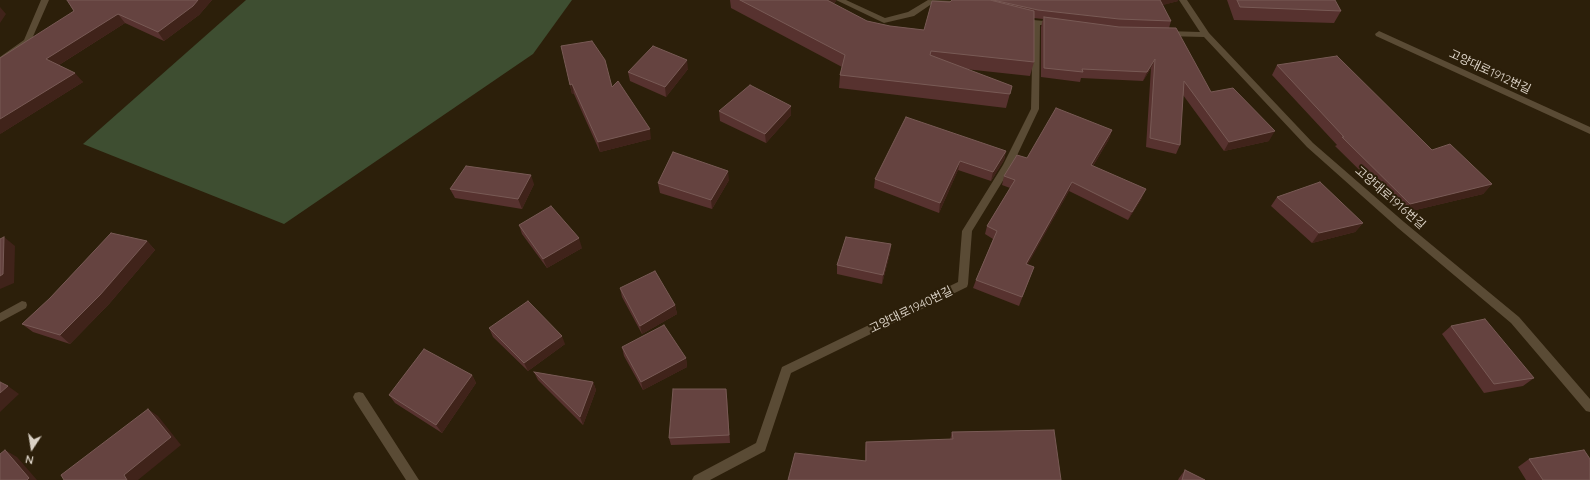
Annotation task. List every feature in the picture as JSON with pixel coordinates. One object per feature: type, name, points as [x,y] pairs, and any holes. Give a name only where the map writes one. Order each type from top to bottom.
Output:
[{"type":"street","points":[[0,61],[27,41],[45,0]]},
{"type":"street","points":[[840,0],[884,21],[911,14],[932,1],[966,5]]},
{"type":"street","name":"고양대로1916번길","points":[[1183,0],[1206,35],[1310,145],[1401,226],[1515,320],[1590,407]]},
{"type":"street","name":"고양대로1940번길","points":[[698,480],[761,447],[786,370],[963,284],[967,231],[1007,166],[1035,109],[1033,21],[1066,26]]},
{"type":"street","points":[[1154,33],[1206,35]]},
{"type":"street","name":"고양대로1912번길","points":[[1379,34],[1590,131]]},
{"type":"street","points":[[0,318],[22,305]]},
{"type":"street","points":[[359,396],[413,480]]},
{"type":"green space","points":[[246,0],[572,0],[533,54],[284,224],[83,144]]},
{"type":"building","points":[[67,0],[198,0],[193,6],[158,32],[118,14],[46,59],[75,73],[0,119],[0,58],[74,11]]},
{"type":"building","points":[[740,0],[827,0],[867,21],[890,26],[924,30],[932,1],[950,2],[952,0],[990,0],[1034,11],[1034,62],[931,51],[930,55],[1012,86],[1010,94],[840,75],[845,55]]},
{"type":"building","points":[[993,0],[1160,0],[1171,21],[1119,19],[1038,10]]},
{"type":"building","points":[[1237,0],[1335,0],[1341,11],[1240,7]]},
{"type":"building","points":[[1044,17],[1119,27],[1176,28],[1211,92],[1233,88],[1275,131],[1229,142],[1184,81],[1180,145],[1150,138],[1155,59],[1147,72],[1082,69],[1083,72],[1044,68]]},
{"type":"building","points":[[592,41],[605,60],[612,87],[618,81],[650,129],[598,142],[572,84],[570,85],[561,46]]},
{"type":"building","points":[[653,46],[687,60],[665,87],[628,72]]},
{"type":"building","points":[[1337,56],[1432,150],[1450,144],[1492,184],[1410,204],[1342,137],[1344,137],[1277,65]]},
{"type":"building","points":[[750,85],[791,106],[765,134],[719,111]]},
{"type":"building","points":[[1056,108],[1112,130],[1091,165],[1146,189],[1132,212],[1072,182],[1026,264],[1034,267],[1022,297],[976,280],[997,231],[987,226],[1015,180],[1004,176],[1017,155],[1027,158]]},
{"type":"building","points":[[906,117],[1006,151],[993,172],[960,161],[940,203],[875,179]]},
{"type":"building","points":[[673,152],[728,171],[711,200],[658,183]]},
{"type":"building","points":[[466,166],[531,175],[518,199],[450,189]]},
{"type":"building","points":[[1320,182],[1363,223],[1319,233],[1277,197]]},
{"type":"building","points":[[551,206],[579,238],[543,259],[519,225]]},
{"type":"building","points":[[111,233],[147,241],[100,295],[60,335],[22,324],[50,298]]},
{"type":"building","points":[[4,237],[3,274],[0,276],[0,239]]},
{"type":"building","points":[[846,237],[891,244],[883,275],[837,265]]},
{"type":"building","points":[[655,271],[675,305],[640,326],[620,288]]},
{"type":"building","points":[[528,301],[562,336],[524,363],[489,328]]},
{"type":"building","points":[[1485,319],[1534,378],[1494,384],[1451,326]]},
{"type":"building","points":[[664,325],[686,358],[641,382],[622,347]]},
{"type":"building","points":[[424,349],[472,375],[436,425],[389,395]]},
{"type":"building","points":[[534,372],[593,382],[580,417]]},
{"type":"building","points":[[0,382],[8,386],[0,393]]},
{"type":"building","points":[[673,389],[726,389],[729,435],[669,438]]},
{"type":"building","points":[[148,409],[171,437],[124,475],[127,480],[64,480],[61,475]]},
{"type":"building","points":[[1054,430],[1061,480],[788,480],[795,453],[866,461],[866,442],[953,439],[952,432]]},
{"type":"building","points":[[5,450],[29,478],[27,480],[0,480],[0,454]]},
{"type":"building","points":[[1584,450],[1590,459],[1590,480],[1543,480],[1529,459]]},
{"type":"building","points":[[1185,470],[1205,480],[1182,480]]}]
